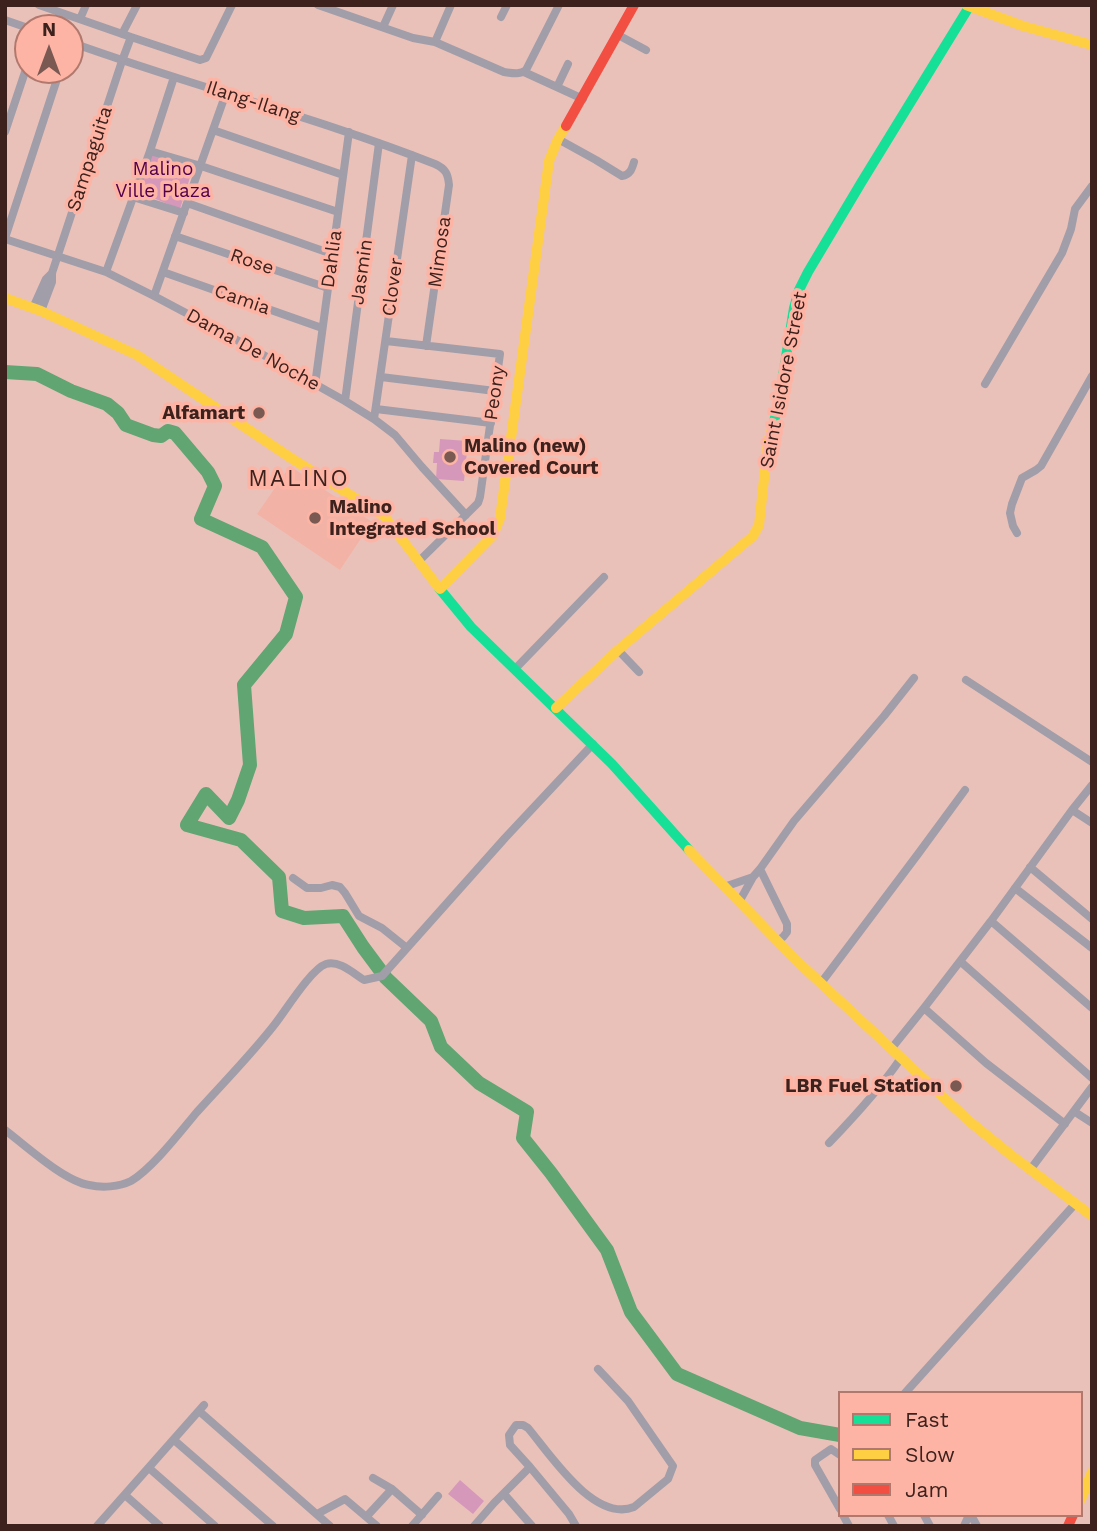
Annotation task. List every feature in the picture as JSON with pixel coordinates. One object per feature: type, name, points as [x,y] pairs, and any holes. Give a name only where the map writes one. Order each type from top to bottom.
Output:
[{"type":"street","points":[[39,5],[65,14]]},
{"type":"street","points":[[122,34],[137,5]]},
{"type":"street","points":[[84,21],[200,60],[206,58],[232,5]]},
{"type":"street","points":[[318,5],[413,38],[435,42],[504,72],[524,72],[583,99]]},
{"type":"street","points":[[383,27],[393,5]]},
{"type":"street","points":[[435,42],[451,5]]},
{"type":"street","points":[[501,17],[507,5]]},
{"type":"street","points":[[524,72],[559,5]]},
{"type":"street","points":[[440,589],[493,534],[500,518],[549,161],[558,139],[635,5]]},
{"type":"street","points":[[968,6],[1023,26],[1092,45]]},
{"type":"street","name":"Saint Isidore Street","points":[[556,708],[618,650],[757,530],[763,502],[768,442],[778,406],[794,308],[800,290],[860,183],[968,6]]},
{"type":"street","points":[[618,35],[646,50]]},
{"type":"street","name":"Sampaguita","points":[[39,305],[131,37]]},
{"type":"street","name":"Ilang-Ilang","points":[[84,47],[349,132],[435,164]]},
{"type":"street","points":[[557,87],[568,64]]},
{"type":"street","points":[[106,272],[174,77]]},
{"type":"street","points":[[5,132],[21,84]]},
{"type":"street","points":[[5,238],[55,84]]},
{"type":"street","points":[[154,296],[226,93]]},
{"type":"street","points":[[213,130],[343,175]]},
{"type":"street","name":"Dahlia","points":[[315,385],[349,132]]},
{"type":"street","points":[[558,139],[622,176],[629,173],[634,162]]},
{"type":"street","name":"Jasmin","points":[[345,401],[379,143]]},
{"type":"street","points":[[150,151],[338,212]]},
{"type":"street","name":"Clover","points":[[374,419],[412,155]]},
{"type":"street","name":"Mimosa","points":[[426,346],[449,185],[445,170],[435,164]]},
{"type":"street","points":[[985,384],[1062,253],[1075,209],[1092,186]]},
{"type":"street","points":[[133,197],[184,213]]},
{"type":"street","points":[[187,203],[332,254]]},
{"type":"street","name":"Rose","points":[[175,236],[328,288]]},
{"type":"street","name":"Dama De Noche","points":[[5,238],[106,272],[235,339],[345,401],[395,435],[466,515]]},
{"type":"street","name":"Camia","points":[[163,272],[322,328]]},
{"type":"street","points":[[5,298],[39,305],[137,355],[291,458],[377,511],[390,523],[471,627],[593,744],[777,941],[970,1121],[1092,1216]]},
{"type":"street","points":[[386,341],[426,346]]},
{"type":"street","name":"Peony","points":[[418,562],[478,503],[500,354],[426,346]]},
{"type":"street","points":[[1017,533],[1010,509],[1022,478],[1041,466],[1092,376]]},
{"type":"street","points":[[380,377],[495,391]]},
{"type":"street","points":[[376,409],[491,424]]},
{"type":"street","points":[[515,669],[604,577]]},
{"type":"street","points":[[618,650],[639,672]]},
{"type":"street","points":[[738,902],[794,821],[914,678]]},
{"type":"street","points":[[966,680],[1092,762]]},
{"type":"street","points":[[5,1130],[75,1181],[92,1186],[122,1185],[142,1173],[275,1025],[319,967],[332,963],[340,964],[364,980],[382,976],[593,744]]},
{"type":"street","points":[[891,1049],[961,962],[1092,785]]},
{"type":"street","points":[[821,982],[965,790]]},
{"type":"street","points":[[1072,810],[1092,823]]},
{"type":"street","points":[[1030,867],[1092,919]]},
{"type":"street","points":[[761,869],[787,924],[787,932],[777,941]]},
{"type":"street","points":[[724,887],[753,877]]},
{"type":"street","points":[[293,878],[307,888],[332,885],[340,887],[359,916],[382,928],[407,948]]},
{"type":"street","points":[[1014,888],[1092,948]]},
{"type":"street","points":[[991,921],[1092,1008]]},
{"type":"street","points":[[961,962],[1092,1078]]},
{"type":"street","points":[[924,1008],[986,1063],[1065,1124]]},
{"type":"street","points":[[829,1143],[860,1110],[901,1058]]},
{"type":"street","points":[[1030,1170],[1092,1087]]},
{"type":"street","points":[[1075,1112],[1092,1123]]},
{"type":"street","points":[[907,1391],[1075,1204]]},
{"type":"street","points":[[576,1526],[510,1445],[509,1435],[516,1425],[528,1428],[581,1491],[602,1504],[620,1510],[634,1507],[668,1479],[673,1466],[628,1401],[598,1369]]},
{"type":"street","points":[[101,1525],[202,1408],[330,1526]]},
{"type":"street","points":[[174,1440],[273,1526]]},
{"type":"street","points":[[838,1454],[828,1450],[815,1460],[815,1465],[838,1505]]},
{"type":"street","points":[[479,1524],[494,1503],[530,1467]]},
{"type":"street","points":[[149,1468],[215,1526]]},
{"type":"street","points":[[1083,1495],[1091,1474]]},
{"type":"street","points":[[373,1478],[392,1489],[422,1515]]},
{"type":"street","points":[[366,1516],[392,1489]]},
{"type":"street","points":[[504,1494],[532,1526]]},
{"type":"street","points":[[125,1495],[160,1526]]},
{"type":"street","points":[[412,1526],[438,1496]]},
{"type":"street","points":[[317,1514],[345,1499],[377,1526]]},
{"type":"shaded area","name":"Malino Integrated School","points":[[290,466],[372,522],[340,570],[257,514]]},
{"type":"green space","name":"Malino Ville Plaza","points":[[149,153],[193,168],[180,209],[136,191]]},
{"type":"green space","name":"Malino (new) Covered Court","points":[[440,439],[468,441],[464,481],[436,479],[437,463],[433,463],[434,452],[439,452]]},
{"type":"green space","points":[[460,1480],[484,1501],[473,1514],[448,1494]]},
{"type":"waterway","points":[[5,372],[37,374],[71,391],[107,404],[118,413],[126,425],[153,435],[161,436],[168,431],[175,433],[208,472],[215,486],[201,519],[262,547],[296,597],[286,634],[244,685],[250,765],[238,800],[229,818],[206,794],[187,825],[241,840],[279,877],[282,911],[304,918],[343,916],[386,978],[431,1021],[441,1047],[479,1083],[527,1112],[523,1138],[607,1250],[631,1312],[677,1374],[800,1428],[838,1435]]},
{"type":"traffic: fast","points":[[772,429],[799,290],[969,7]]},
{"type":"traffic: fast","points":[[439,588],[471,627],[612,764],[689,850]]},
{"type":"traffic: slow","points":[[966,5],[1023,26],[1092,45]]},
{"type":"traffic: slow","points":[[440,589],[493,535],[500,518],[549,161],[566,126]]},
{"type":"traffic: slow","points":[[5,298],[41,311],[137,355],[291,458],[384,516],[439,588]]},
{"type":"traffic: slow","points":[[556,708],[618,650],[753,536],[759,525],[768,442],[772,429]]},
{"type":"traffic: slow","points":[[689,850],[797,961],[969,1121],[1092,1216]]},
{"type":"traffic: slow","points":[[1083,1494],[1092,1472]]},
{"type":"traffic: jam","points":[[566,126],[634,5]]},
{"type":"traffic: jam","points":[[1068,1526],[1072,1517]]},
{"type":"place","name":"Alfamart","points":[[259,413]]},
{"type":"place","name":"Malino (new) Covered Court","points":[[450,457]]},
{"type":"place","name":"Malino Integrated School","points":[[315,518]]},
{"type":"place","name":"LBR Fuel Station","points":[[956,1086]]},
{"type":"district","name":"MALINO","points":[[299,479]]}]
